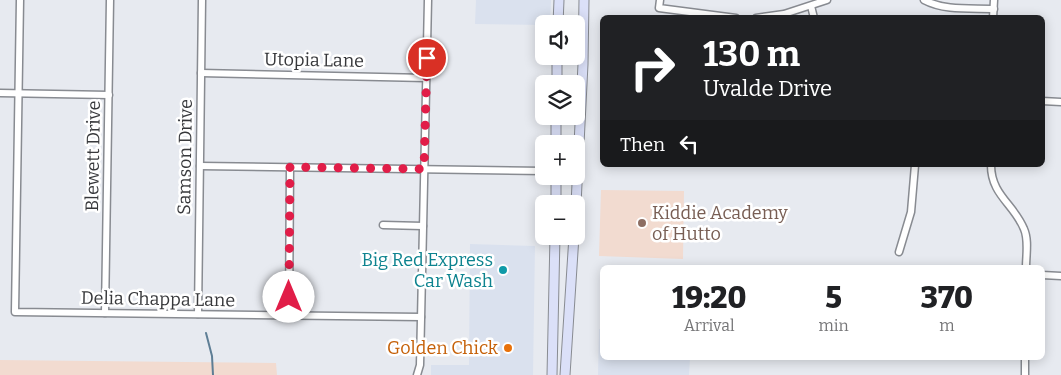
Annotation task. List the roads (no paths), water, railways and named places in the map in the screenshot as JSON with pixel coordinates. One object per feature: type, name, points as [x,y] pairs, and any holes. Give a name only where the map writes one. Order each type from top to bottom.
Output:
[{"type":"main road","points":[[558,15],[559,0]]},
{"type":"main road","points":[[577,195],[584,64],[584,0]]},
{"type":"main road","points":[[552,375],[555,245]]},
{"type":"main road","points":[[565,375],[573,245]]},
{"type":"street","points":[[18,93],[20,0]]},
{"type":"street","name":"Blewett Drive","points":[[105,313],[110,0]]},
{"type":"street","name":"Samson Drive","points":[[198,314],[202,0]]},
{"type":"street","points":[[417,375],[420,365],[428,0]]},
{"type":"street","points":[[660,0],[659,8],[713,15]]},
{"type":"street","points":[[777,15],[827,0]]},
{"type":"street","points":[[924,0],[933,5],[946,8],[994,9]]},
{"type":"street","points":[[994,0],[994,15]]},
{"type":"street","points":[[811,6],[813,15]]},
{"type":"street","name":"Utopia Lane","points":[[201,73],[426,78]]},
{"type":"street","points":[[0,93],[109,95]]},
{"type":"street","name":"Delia Chappa Lane","points":[[18,93],[15,312],[421,317]]},
{"type":"street","points":[[1045,101],[1061,102]]},
{"type":"street","points":[[200,166],[535,171]]},
{"type":"street","points":[[289,316],[290,167]]},
{"type":"street","points":[[899,252],[911,212],[915,167]]},
{"type":"street","points":[[991,167],[992,182],[1024,228],[1026,265]]},
{"type":"street","points":[[383,225],[423,226]]},
{"type":"street","points":[[1045,275],[1061,276]]},
{"type":"street","points":[[1024,375],[1025,360]]},
{"type":"waterway","points":[[206,333],[212,356],[213,375]]},
{"type":"place","name":"Kiddie Academy of Hutto","points":[[642,223]]},
{"type":"place","name":"Big Red Express Car Wash","points":[[503,270]]},
{"type":"place","name":"Golden Chick","points":[[508,348]]}]
